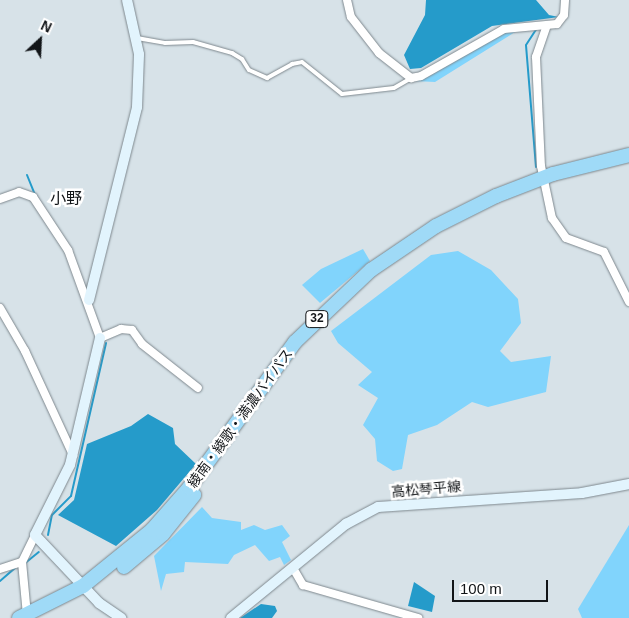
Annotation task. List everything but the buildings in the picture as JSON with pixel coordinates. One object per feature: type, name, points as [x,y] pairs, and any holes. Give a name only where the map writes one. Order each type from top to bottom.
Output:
[{"type":"highway","name":"綾南・綾歌・満濃バイパス","points":[[43,618],[86,589],[120,560],[172,508],[270,372],[336,300],[372,270],[436,226],[544,181],[629,155]]},
{"type":"highway","name":"綾南・綾歌・満濃バイパス","points":[[544,181],[629,164]]},
{"type":"highway","name":"綾南・綾歌・満濃バイパス","points":[[23,617],[86,589]]},
{"type":"street","points":[[89,300],[137,107],[137,38],[127,0]]},
{"type":"street","points":[[347,0],[351,17],[379,52],[411,78],[421,76],[494,32],[540,26],[560,20],[565,0]]},
{"type":"street","points":[[540,26],[536,57],[544,181],[558,231],[604,252],[629,302]]},
{"type":"street","points":[[0,199],[19,192],[33,197],[68,250],[82,292],[89,300],[100,338],[73,455],[62,486],[35,535],[22,564],[23,617]]},
{"type":"street","points":[[0,308],[25,351],[73,455]]},
{"type":"street","points":[[100,338],[121,329],[132,330],[142,344],[198,388]]},
{"type":"street","name":"高松琴平線","points":[[231,618],[354,519],[389,505],[582,492],[629,484]]},
{"type":"street","points":[[35,535],[86,589],[120,618]]},
{"type":"street","points":[[0,576],[3,568],[22,564]]},
{"type":"street","points":[[293,568],[303,584],[418,618]]},
{"type":"lane","points":[[137,38],[165,43],[193,42],[232,52],[242,58],[249,70],[267,78],[292,64],[302,62],[342,94],[394,88],[411,78]]},
{"type":"shaded area","points":[[426,0],[536,0],[549,15],[559,17],[492,26],[421,68],[410,69],[404,55],[425,15]]},
{"type":"shaded area","points":[[534,29],[515,32],[435,82],[414,81],[427,77],[506,31]]},
{"type":"shaded area","points":[[363,249],[370,261],[320,303],[302,285],[321,269]]},
{"type":"shaded area","points":[[458,251],[491,270],[518,299],[521,323],[500,351],[511,362],[551,356],[546,392],[488,407],[472,402],[437,425],[408,435],[402,469],[393,471],[377,461],[375,439],[363,425],[378,398],[358,385],[372,372],[338,343],[331,331],[431,255]]},
{"type":"shaded area","points":[[148,414],[173,428],[175,444],[196,464],[157,510],[116,546],[58,515],[74,500],[87,444],[131,426]]},
{"type":"shaded area","points":[[202,507],[212,518],[241,522],[241,530],[254,525],[265,530],[282,525],[290,536],[282,542],[291,560],[284,565],[280,557],[269,561],[255,545],[234,555],[228,564],[185,562],[184,572],[166,574],[161,591],[154,556]]},
{"type":"shaded area","points":[[629,525],[629,618],[582,618],[578,609]]},
{"type":"shaded area","points":[[414,582],[435,596],[432,612],[408,606]]},
{"type":"shaded area","points":[[261,604],[275,606],[277,611],[272,618],[240,618]]},
{"type":"waterway","points":[[536,167],[526,45],[537,28]]},
{"type":"waterway","points":[[27,175],[35,195]]},
{"type":"waterway","points":[[48,535],[52,515],[71,496],[106,343]]},
{"type":"waterway","points":[[24,564],[39,552]]},
{"type":"waterway","points":[[0,581],[15,568]]},
{"type":"district","name":"小野","points":[[66,199]]}]
